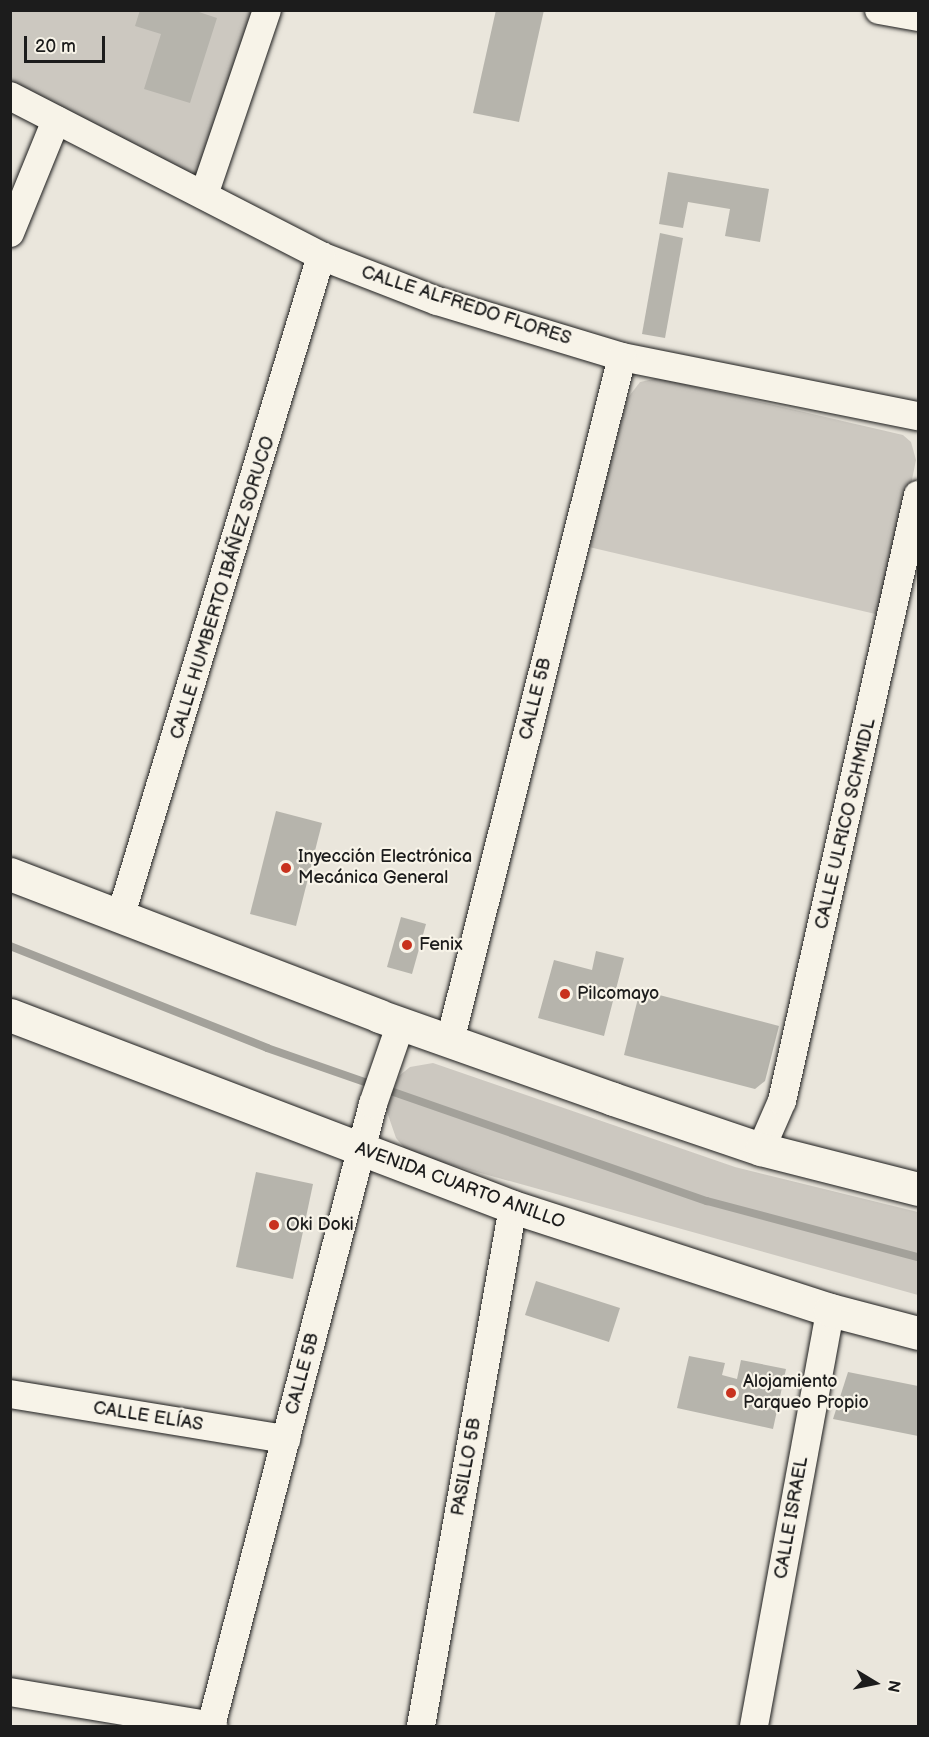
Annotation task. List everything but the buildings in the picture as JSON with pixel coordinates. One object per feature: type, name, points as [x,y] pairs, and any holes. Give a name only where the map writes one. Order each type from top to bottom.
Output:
[{"type":"highway","points":[[10,874],[120,918],[450,1041],[761,1149],[918,1189]]},
{"type":"highway","name":"AVENIDA CUARTO ANILLO","points":[[10,1015],[513,1207],[830,1310],[918,1333]]},
{"type":"street","points":[[204,195],[267,10]]},
{"type":"street","points":[[879,10],[918,17]]},
{"type":"street","name":"CALLE ALFREDO FLORES","points":[[10,96],[321,256],[437,300],[622,357],[918,416]]},
{"type":"street","points":[[10,233],[56,120]]},
{"type":"street","name":"CALLE HUMBERTO IBÁÑEZ SORUCO","points":[[120,918],[321,256]]},
{"type":"street","name":"CALLE 5B","points":[[450,1041],[622,357]]},
{"type":"street","name":"CALLE ULRICO SCHMIDL","points":[[761,1149],[782,1101],[918,495]]},
{"type":"street","name":"CALLE 5B","points":[[212,1726],[373,1104],[401,1023]]},
{"type":"street","name":"PASILLO 5B","points":[[421,1726],[513,1207]]},
{"type":"street","name":"CALLE ISRAEL","points":[[754,1726],[830,1310]]},
{"type":"street","name":"CALLE ELÍAS","points":[[10,1394],[286,1439]]},
{"type":"street","points":[[10,1692],[212,1726]]},
{"type":"shaded area","points":[[11,11],[255,11],[200,186],[11,81]]},
{"type":"shaded area","points":[[658,378],[903,435],[911,442],[916,460],[884,616],[589,547],[627,399],[640,382]]},
{"type":"shaded area","points":[[433,1063],[735,1167],[918,1212],[918,1295],[409,1153],[396,1138],[386,1109],[399,1076],[410,1067]]},
{"type":"waterway","points":[[10,946],[267,1048],[707,1201],[918,1257]]},
{"type":"place","name":"Inyección Electrónica Mecánica General","points":[[286,868]]},
{"type":"place","name":"Fenix","points":[[407,945]]},
{"type":"place","name":"Pilcomayo","points":[[565,994]]},
{"type":"place","name":"Oki Doki","points":[[274,1225]]},
{"type":"place","name":"Alojamiento Parqueo Propio","points":[[731,1393]]}]
